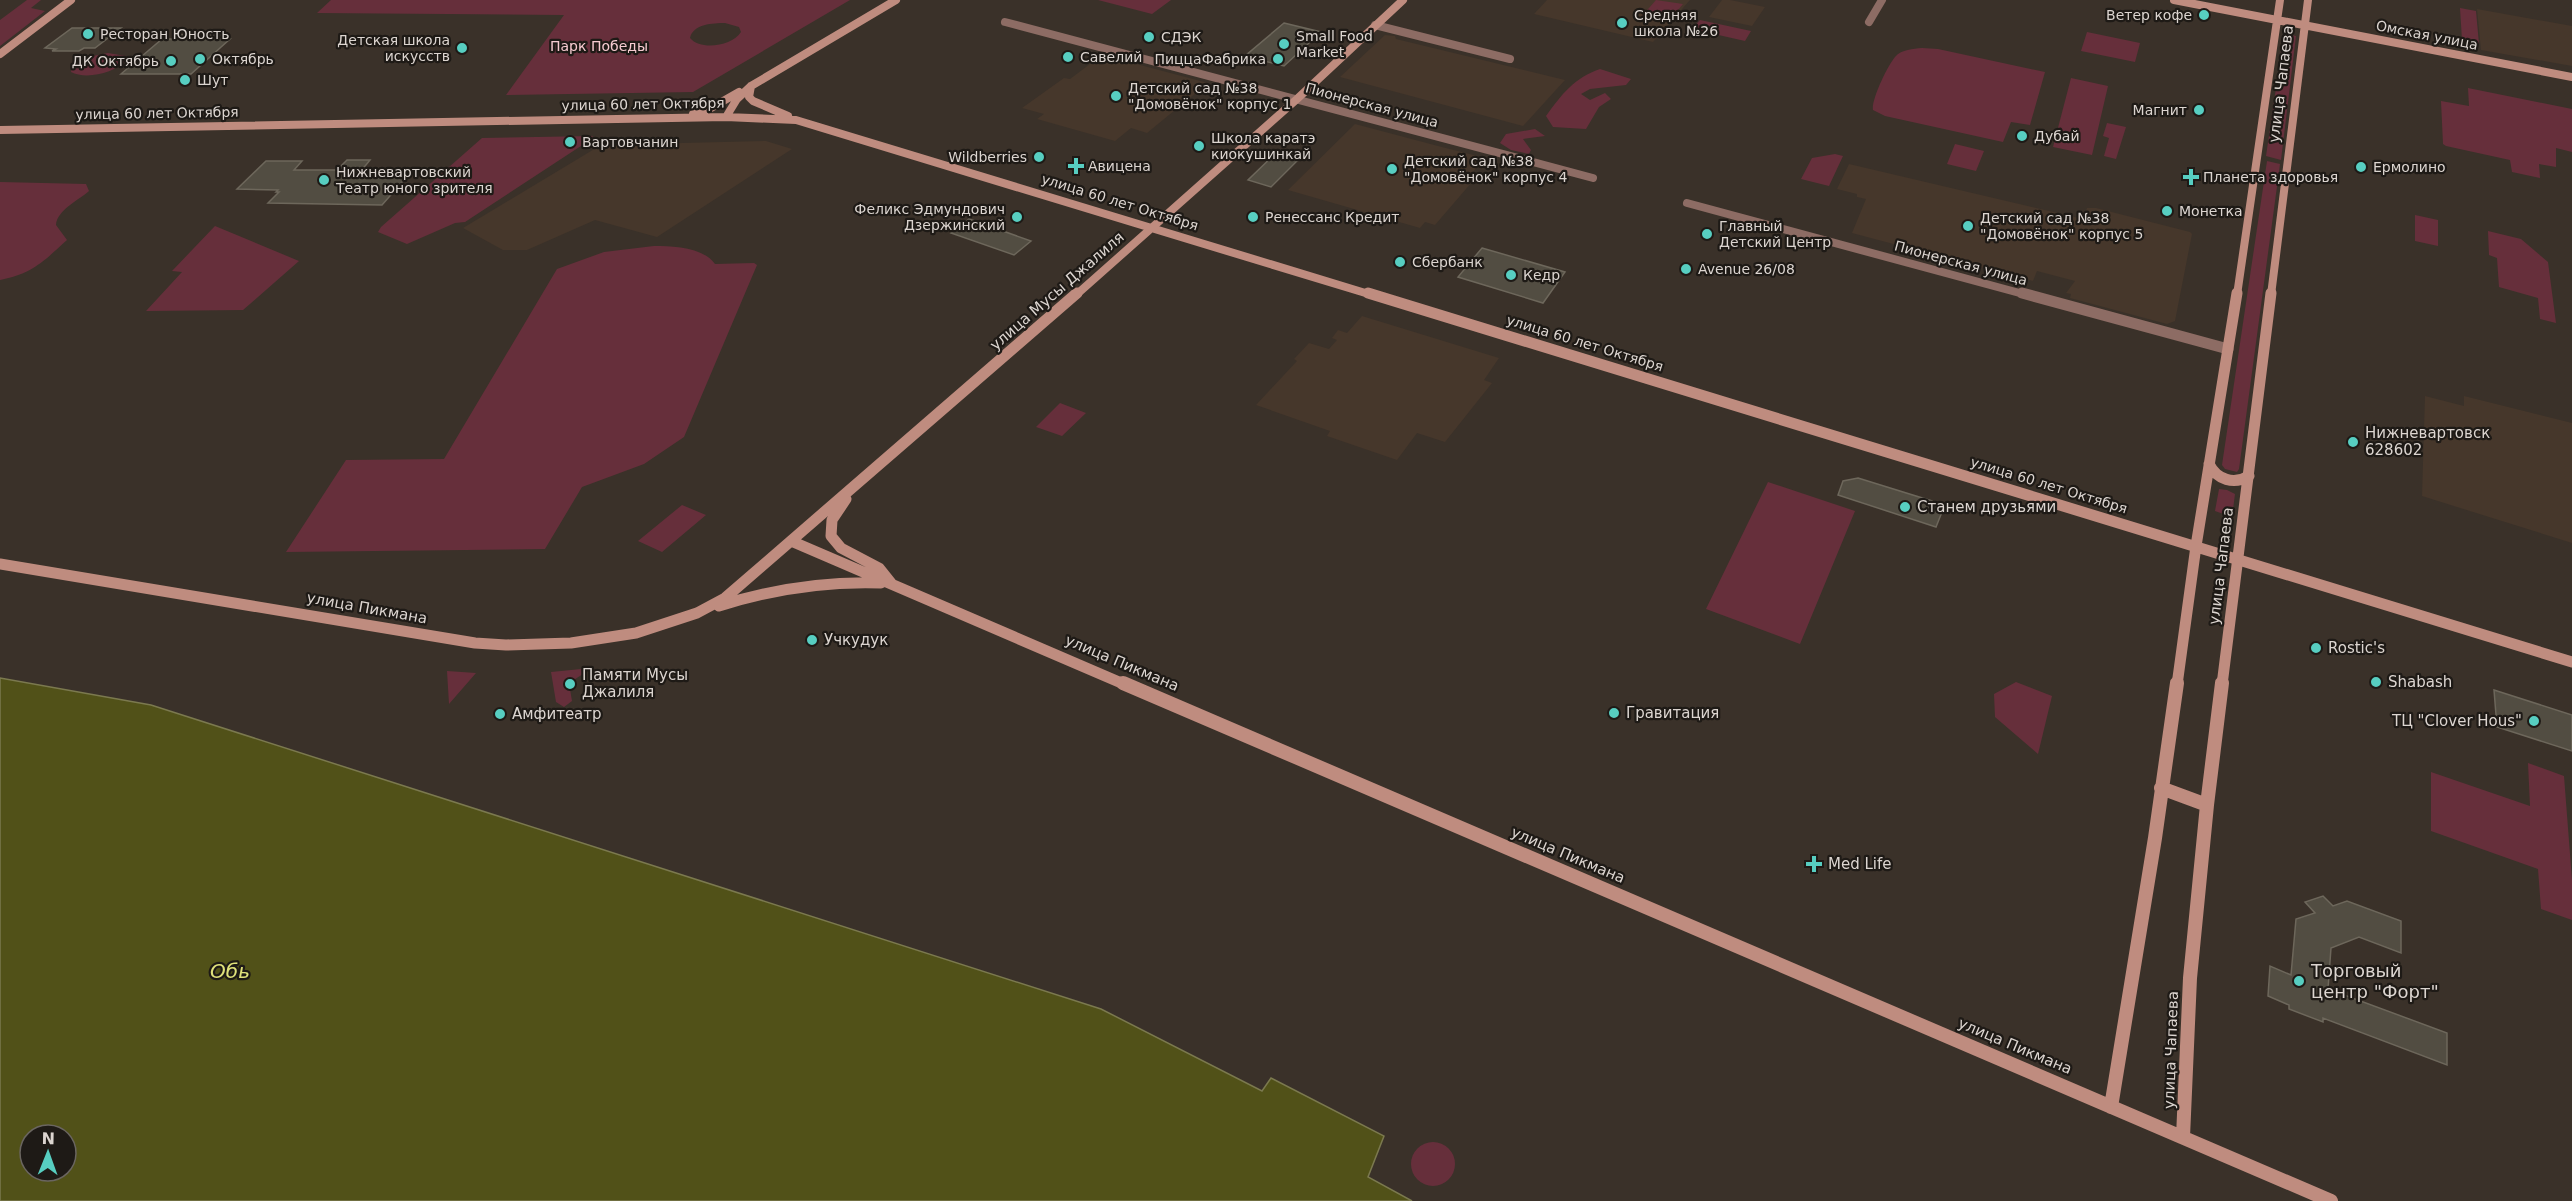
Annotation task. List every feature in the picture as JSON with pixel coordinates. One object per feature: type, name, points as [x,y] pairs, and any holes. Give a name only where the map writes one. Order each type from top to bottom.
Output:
[{"type":"main road","points":[[0,54],[71,0]]},
{"type":"main road","points":[[669,119],[711,108],[896,0]]},
{"type":"main road","name":"улица Мусы Джалиля","points":[[724,597],[1153,228],[1403,0]]},
{"type":"main road","name":"Омская улица","points":[[2174,0],[2572,77]]},
{"type":"main road","name":"улица Чапаева","points":[[2111,1107],[2280,0]]},
{"type":"main road","name":"улица Чапаева","points":[[2183,1137],[2190,978],[2207,805],[2308,0]]},
{"type":"main road","points":[[726,117],[737,99],[751,86]]},
{"type":"main road","points":[[751,86],[748,97],[753,101],[796,120]]},
{"type":"main road","name":"улица 60 лет Октября","points":[[0,130],[726,117],[796,120],[2238,559]]},
{"type":"main road","points":[[2209,464],[2214,473],[2228,480],[2240,481],[2249,476]]},
{"type":"main road","points":[[863,477],[837,510],[831,524],[830,537],[839,549],[879,568],[891,584]]},
{"type":"main road","name":"улица Пикмана","points":[[791,541],[2331,1201]]},
{"type":"main road","points":[[2238,559],[2572,662]]},
{"type":"main road","name":"улица Пикмана","points":[[0,564],[475,643],[533,645],[642,630],[691,616],[724,597]]},
{"type":"main road","points":[[691,616],[756,594],[797,584],[842,581],[891,584]]},
{"type":"main road","points":[[2161,788],[2207,805]]},
{"type":"street","points":[[1869,22],[1882,0]]},
{"type":"street","name":"Пионерская улица","points":[[1005,22],[1593,178]]},
{"type":"street","points":[[1375,25],[1510,59]]},
{"type":"street","name":"Пионерская улица","points":[[1687,203],[2228,349]]},
{"type":"shaded area","name":"Средняя школа №26","points":[[1547,0],[1690,0],[1653,42],[1534,14]]},
{"type":"shaded area","points":[[1722,0],[1765,7],[1752,26],[1709,17]]},
{"type":"shaded area","points":[[2477,9],[2572,26],[2572,66],[2481,50]]},
{"type":"shaded area","points":[[1385,35],[1565,80],[1523,126],[1340,77]]},
{"type":"shaded area","name":"Детский сад №38 \"Домовёнок\" корпус 1","points":[[1102,55],[1208,83],[1147,133],[1131,128],[1115,141],[1037,119],[1044,114],[1022,108],[1064,78],[1070,79]]},
{"type":"shaded area","name":"Детский сад №38 \"Домовёнок\" корпус 4","points":[[1355,124],[1485,158],[1466,180],[1472,182],[1435,225],[1425,222],[1420,228],[1288,190]]},
{"type":"shaded area","points":[[766,141],[792,149],[657,237],[595,220],[527,250],[503,250],[463,228],[601,145]]},
{"type":"shaded area","points":[[1849,164],[2083,219],[2087,208],[2096,208],[2190,232],[2192,234],[2175,321],[2167,324],[2070,298],[2071,294],[2066,293],[2075,281],[2037,271],[2033,281],[1852,233],[1866,199],[1837,189]]},
{"type":"shaded area","points":[[1362,316],[1499,358],[1484,380],[1492,383],[1445,442],[1417,433],[1397,460],[1327,436],[1330,431],[1256,405],[1297,361],[1294,359],[1309,343],[1329,349],[1337,340],[1332,338],[1338,330],[1347,333]]},
{"type":"shaded area","points":[[2425,396],[2464,406],[2464,396],[2572,423],[2572,543],[2422,496]]},
{"type":"green space","points":[[27,0],[41,0],[31,8],[45,11],[0,46],[0,20]]},
{"type":"green space","name":"Парк Победы","points":[[331,0],[850,0],[693,92],[506,95],[564,15],[317,13]],"holes":[[[725,23],[739,27],[741,32],[737,37],[716,45],[701,45],[690,38],[699,27],[709,24]]]},
{"type":"green space","points":[[1098,0],[1171,0],[1152,14]]},
{"type":"green space","points":[[1656,0],[1683,4],[1668,22],[1642,16]]},
{"type":"green space","points":[[2460,8],[2476,11],[2479,44],[2462,40]]},
{"type":"green space","points":[[1700,20],[1751,31],[1745,41],[1692,29]]},
{"type":"green space","points":[[2087,32],[2140,43],[2135,62],[2081,51]]},
{"type":"green space","points":[[2284,34],[2296,36],[2281,160],[2266,156]]},
{"type":"green space","points":[[1922,48],[1938,49],[2045,72],[2030,125],[2011,122],[2003,142],[1885,116],[1873,110],[1881,83],[1895,57],[1904,51]]},
{"type":"green space","points":[[108,53],[126,56],[126,60],[108,72],[100,74],[84,75],[71,72],[72,66],[88,57]]},
{"type":"green space","points":[[1600,69],[1631,79],[1626,85],[1590,89],[1581,94],[1590,100],[1605,93],[1611,99],[1599,107],[1586,129],[1553,127],[1546,116],[1558,101],[1576,82]]},
{"type":"green space","points":[[2071,78],[2108,86],[2092,155],[2053,147]]},
{"type":"green space","points":[[2468,88],[2572,109],[2572,152],[2556,148],[2556,167],[2539,164],[2540,178],[2512,172],[2510,160],[2446,146],[2443,144],[2441,101],[2469,106]]},
{"type":"green space","points":[[2107,123],[2126,127],[2116,159],[2104,156],[2109,138],[2103,136]]},
{"type":"green space","points":[[1535,129],[1545,136],[1523,139],[1531,150],[1529,154],[1511,150],[1500,143],[1506,134]]},
{"type":"green space","points":[[593,136],[465,222],[455,223],[407,244],[378,232],[482,138]]},
{"type":"green space","points":[[1955,144],[1984,151],[1976,171],[1947,164]]},
{"type":"green space","points":[[1835,154],[1843,156],[1829,186],[1801,179],[1812,158]]},
{"type":"green space","points":[[2267,161],[2280,164],[2237,472],[2225,469],[2222,465]]},
{"type":"green space","points":[[0,182],[86,184],[89,191],[64,210],[57,220],[56,225],[67,240],[29,270],[0,280]]},
{"type":"green space","points":[[2415,215],[2438,220],[2438,246],[2415,241]]},
{"type":"green space","points":[[215,226],[299,261],[243,310],[146,311],[182,272],[172,271]]},
{"type":"green space","points":[[2488,231],[2521,239],[2548,262],[2556,323],[2540,319],[2538,298],[2499,287],[2497,258],[2489,255]]},
{"type":"green space","points":[[654,246],[678,247],[695,251],[710,258],[715,264],[754,263],[757,265],[684,437],[644,464],[582,487],[545,549],[286,552],[346,460],[444,459],[557,269],[604,252]]},
{"type":"green space","points":[[1060,403],[1086,413],[1062,436],[1036,427]]},
{"type":"green space","points":[[1768,482],[1855,511],[1800,644],[1706,609]]},
{"type":"green space","points":[[2219,489],[2235,494],[2232,517],[2215,511]]},
{"type":"green space","points":[[682,505],[706,515],[662,552],[638,541]]},
{"type":"green space","points":[[581,669],[583,674],[569,683],[572,701],[564,707],[556,702],[551,672]]},
{"type":"green space","points":[[447,671],[476,673],[449,704]]},
{"type":"green space","points":[[2016,682],[2052,696],[2038,754],[1995,717],[1994,694]]},
{"type":"green space","points":[[2528,763],[2564,776],[2572,880],[2572,920],[2541,909],[2538,869],[2431,831],[2431,772],[2530,806]]},
{"type":"green space","points":[[1433,1142],[1448,1149],[1455,1164],[1448,1179],[1433,1186],[1418,1179],[1411,1164],[1418,1149]]},
{"type":"water","name":"Обь","points":[[0,678],[151,705],[1101,1009],[1262,1091],[1271,1078],[1384,1136],[1368,1177],[1412,1201],[0,1201]]},
{"type":"building","name":"Small Food Market","points":[[1284,23],[1321,32],[1284,66],[1245,56]]},
{"type":"building","name":"Ресторан Юность","points":[[72,28],[121,28],[95,48],[84,48],[79,51],[52,51],[56,49],[45,48]]},
{"type":"building","name":"ДК Октябрь","points":[[179,35],[220,35],[216,39],[230,39],[191,74],[121,74],[162,39],[174,39]]},
{"type":"building","points":[[1278,151],[1301,157],[1271,187],[1248,180]]},
{"type":"building","name":"Нижневартовский Театр юного зрителя","points":[[347,160],[370,160],[361,171],[411,172],[382,205],[268,203],[279,192],[276,192],[278,190],[237,189],[266,161],[302,161],[294,170],[337,170]]},
{"type":"building","points":[[969,219],[1031,241],[1014,255],[951,233]]},
{"type":"building","name":"Кедр","points":[[1482,248],[1565,272],[1543,303],[1458,277]]},
{"type":"building","name":"Станем друзьями","points":[[1858,478],[1932,501],[1942,512],[1936,527],[1838,495],[1843,481]]},
{"type":"building","name":"ТЦ \"Clover Hous\"","points":[[2494,690],[2572,715],[2572,751],[2497,727]]},
{"type":"building","name":"Торговый центр \"Форт\"","points":[[2323,896],[2333,906],[2347,901],[2401,921],[2401,953],[2359,937],[2331,948],[2328,989],[2447,1033],[2447,1065],[2323,1018],[2323,1022],[2289,1009],[2289,1005],[2268,996],[2270,966],[2291,975],[2296,919],[2315,913],[2305,902]]},
{"type":"place","name":"Ветер кофе","points":[[2204,15]]},
{"type":"place","name":"Средняя школа №26","points":[[1622,23]]},
{"type":"place","name":"Ресторан Юность","points":[[88,34]]},
{"type":"place","name":"СДЭК","points":[[1149,37]]},
{"type":"place","name":"Small Food Market","points":[[1284,44]]},
{"type":"place","name":"Детская школа искусств","points":[[462,48]]},
{"type":"place","name":"Савелий","points":[[1068,57]]},
{"type":"place","name":"Октябрь","points":[[200,59]]},
{"type":"place","name":"ПиццаФабрика","points":[[1278,59]]},
{"type":"place","name":"ДК Октябрь","points":[[171,61]]},
{"type":"place","name":"Шут","points":[[185,80]]},
{"type":"place","name":"Детский сад №38 \"Домовёнок\" корпус 1","points":[[1116,96]]},
{"type":"place","name":"Магнит","points":[[2199,110]]},
{"type":"place","name":"Дубай","points":[[2022,136]]},
{"type":"place","name":"Вартовчанин","points":[[570,142]]},
{"type":"place","name":"Школа каратэ киокушинкай","points":[[1199,146]]},
{"type":"place","name":"Wildberries","points":[[1039,157]]},
{"type":"place","name":"Авицена","points":[[1076,166]]},
{"type":"place","name":"Ермолино","points":[[2361,167]]},
{"type":"place","name":"Детский сад №38 \"Домовёнок\" корпус 4","points":[[1392,169]]},
{"type":"place","name":"Планета здоровья","points":[[2191,177]]},
{"type":"place","name":"Нижневартовский Театр юного зрителя","points":[[324,180]]},
{"type":"place","name":"Монетка","points":[[2167,211]]},
{"type":"place","name":"Феликс Эдмундович Дзержинский","points":[[1017,217]]},
{"type":"place","name":"Ренессанс Кредит","points":[[1253,217]]},
{"type":"place","name":"Детский сад №38 \"Домовёнок\" корпус 5","points":[[1968,226]]},
{"type":"place","name":"Главный Детский Центр","points":[[1707,234]]},
{"type":"place","name":"Сбербанк","points":[[1400,262]]},
{"type":"place","name":"Avenue 26/08","points":[[1686,269]]},
{"type":"place","name":"Кедр","points":[[1511,275]]},
{"type":"place","name":"Нижневартовск 628602","points":[[2353,442]]},
{"type":"place","name":"Станем друзьями","points":[[1905,507]]},
{"type":"place","name":"Учкудук","points":[[812,640]]},
{"type":"place","name":"Rostic's","points":[[2316,648]]},
{"type":"place","name":"Shabash","points":[[2376,682]]},
{"type":"place","name":"Памяти Мусы Джалиля","points":[[570,684]]},
{"type":"place","name":"Гравитация","points":[[1614,713]]},
{"type":"place","name":"Амфитеатр","points":[[500,714]]},
{"type":"place","name":"ТЦ \"Clover Hous\"","points":[[2534,721]]},
{"type":"place","name":"Med Life","points":[[1814,864]]},
{"type":"place","name":"Торговый центр \"Форт\"","points":[[2299,981]]}]
